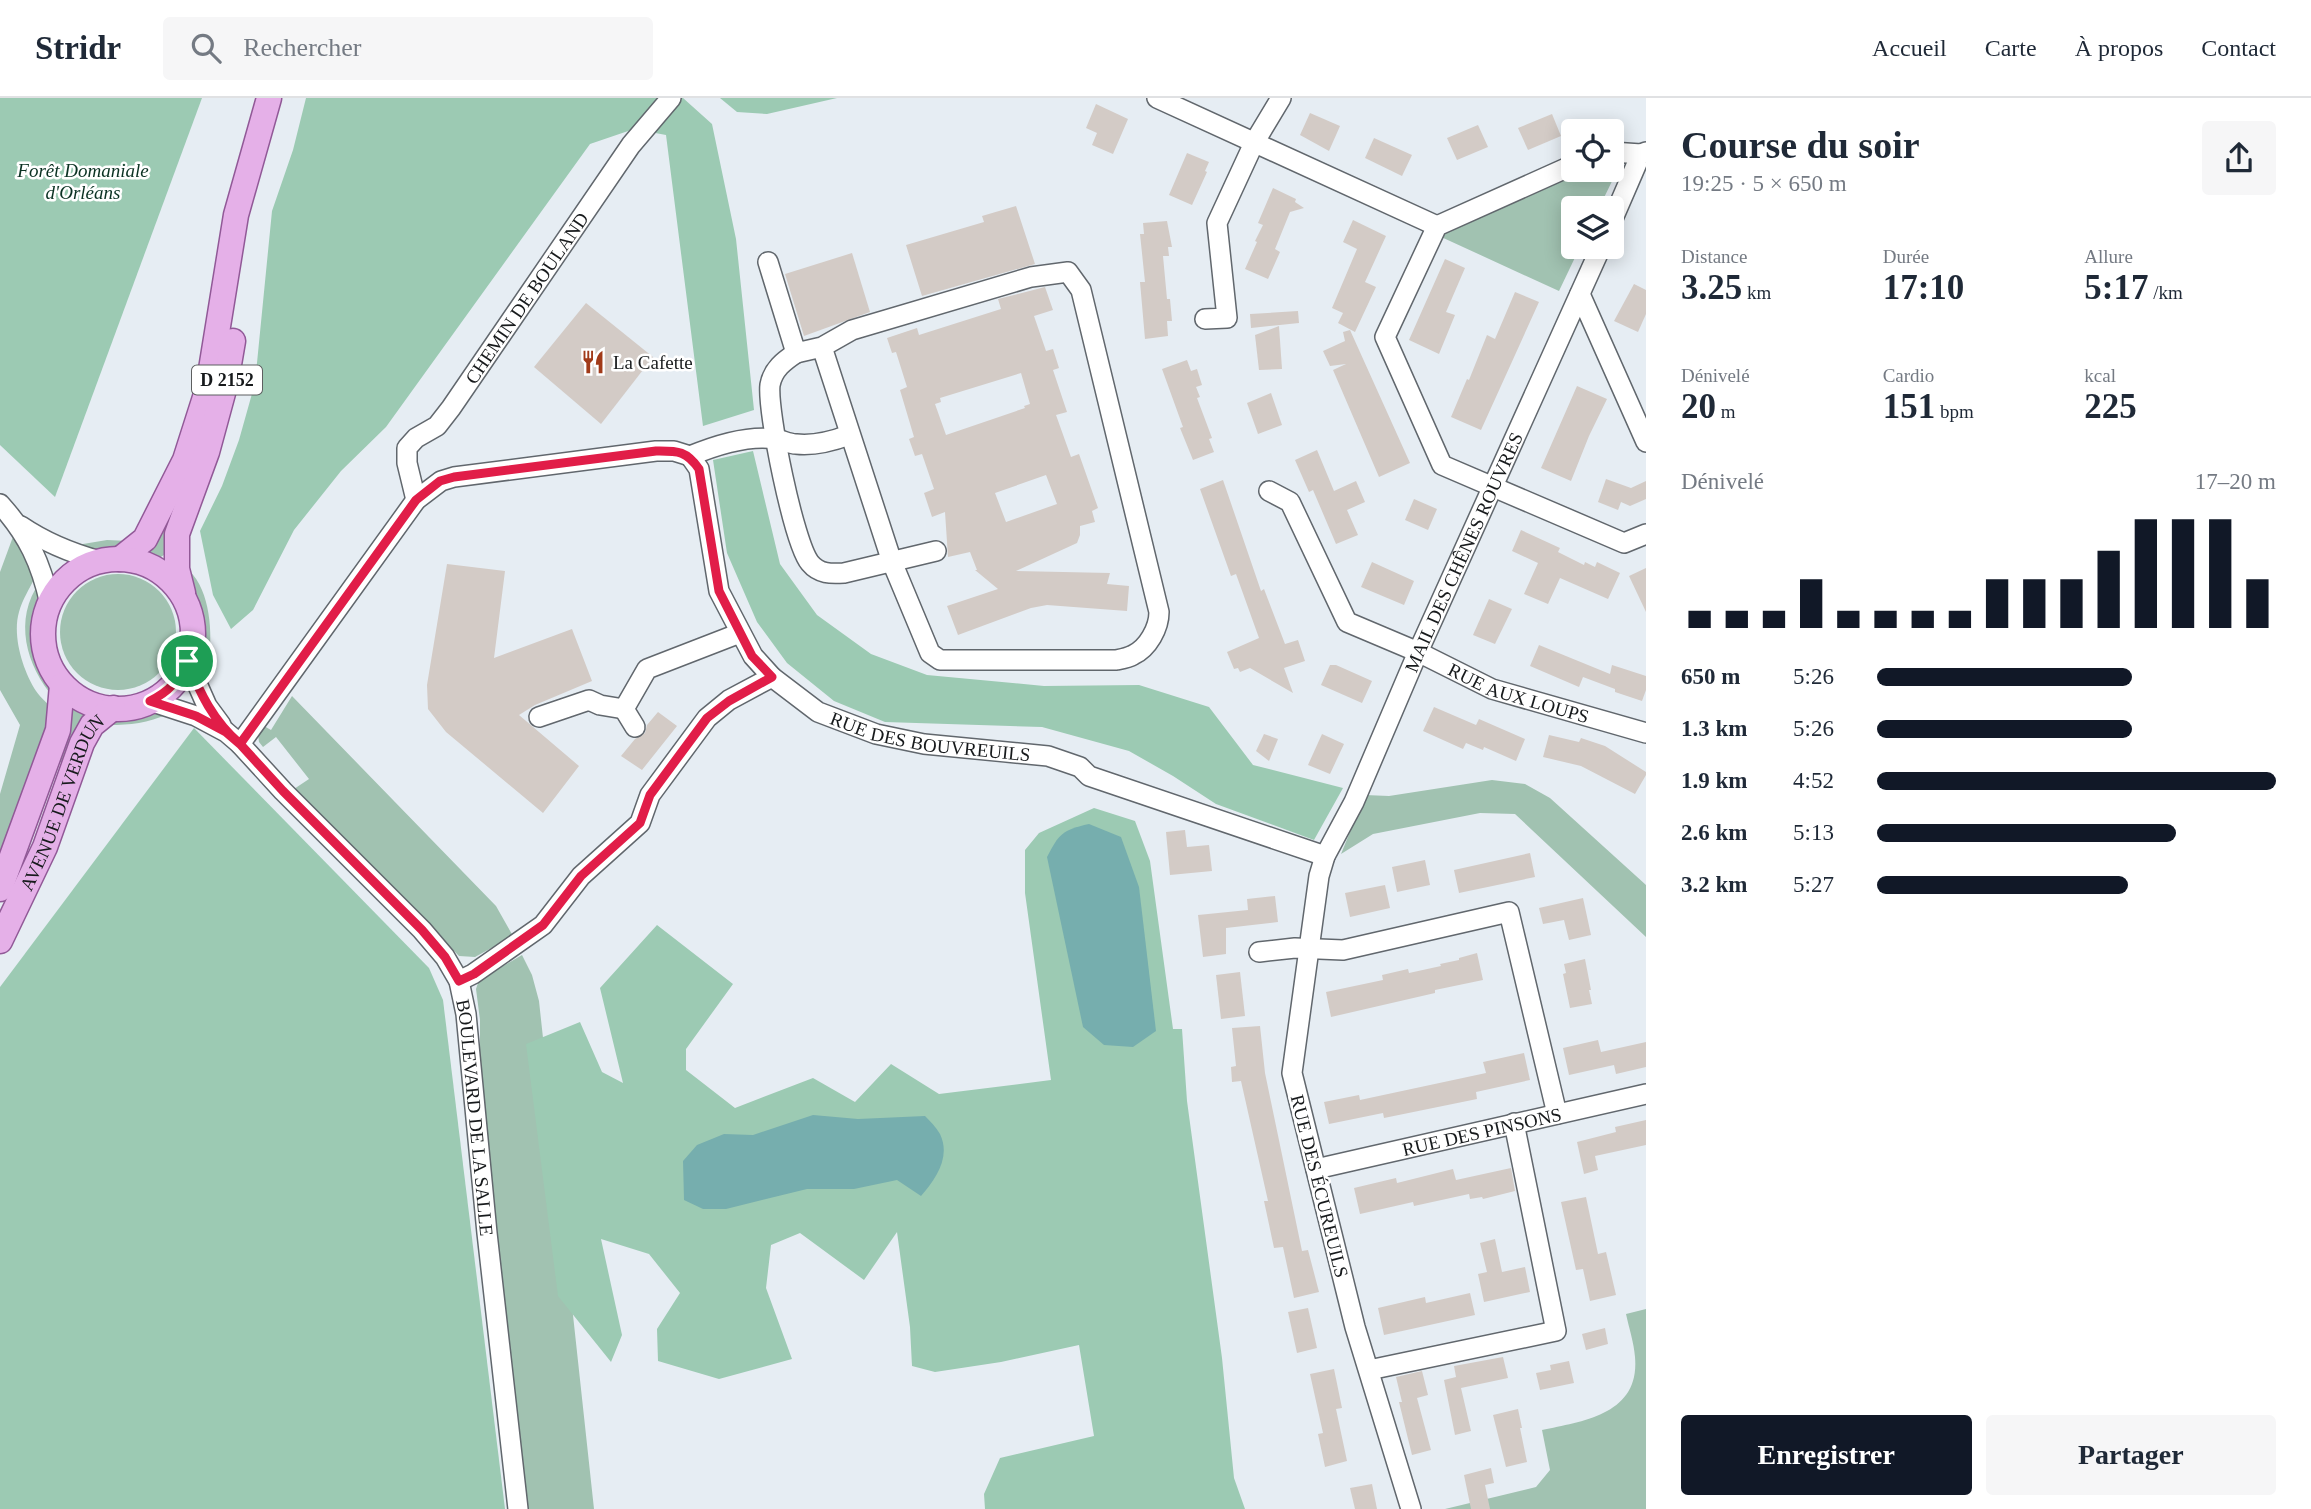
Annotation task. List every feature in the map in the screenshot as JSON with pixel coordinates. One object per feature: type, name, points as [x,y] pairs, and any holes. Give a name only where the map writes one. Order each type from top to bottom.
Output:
[{"type":"main road","name":"D 2152","points":[[110,560],[145,540],[185,460],[208,388],[236,215],[269,98]]},
{"type":"main road","name":"D 2152","points":[[183,594],[177,569],[177,534],[207,452],[226,382],[236,320],[253,159]]},
{"type":"main road","points":[[110,560],[139,561],[167,576],[183,594],[191,614],[193,642],[183,673],[162,695],[127,709],[100,707],[78,697],[62,685],[51,669],[43,645],[43,625],[53,594],[70,575],[110,560]]},
{"type":"main road","name":"AVENUE DE VERDUN","points":[[0,889],[58,730],[62,685]]},
{"type":"main road","name":"AVENUE DE VERDUN","points":[[0,941],[45,847],[82,743],[92,725],[113,708]]},
{"type":"street","name":"CHEMIN DE BOULAND","points":[[416,500],[407,463],[407,448],[416,438],[437,426],[451,408],[631,145],[671,98]]},
{"type":"street","points":[[1157,98],[1437,226]]},
{"type":"street","points":[[1205,319],[1227,317],[1217,223],[1254,142],[1281,98]]},
{"type":"street","points":[[1624,152],[1644,153],[1624,196]]},
{"type":"street","points":[[1561,170],[1437,226],[1385,337],[1442,465],[1624,543],[1646,534]]},
{"type":"street","name":"MAIL DES CHÊNES ROUVRES","points":[[1325,856],[1354,802],[1418,652],[1596,259]]},
{"type":"street","points":[[768,262],[796,353]]},
{"type":"street","points":[[822,347],[892,562],[930,653],[940,660],[1116,660],[1134,655],[1149,641],[1159,622],[1156,598],[1081,290],[1068,272],[1031,278],[852,330],[822,347],[796,353],[779,365],[770,386],[775,439],[795,523],[811,565],[821,572],[831,574],[892,562],[936,551]]},
{"type":"street","points":[[1580,295],[1646,442]]},
{"type":"street","points":[[233,738],[416,500],[440,481],[656,451],[674,451],[690,456],[716,445],[775,439],[795,444],[832,441],[849,435]]},
{"type":"street","name":"RUE DES BOUVREUILS","points":[[690,456],[699,469],[719,591],[752,656],[772,677],[818,712],[876,734],[924,744],[1048,756],[1080,767],[1089,776],[1325,856]]},
{"type":"street","name":"RUE AUX LOUPS","points":[[1269,491],[1290,502],[1348,622],[1418,652],[1492,689],[1646,733]]},
{"type":"street","points":[[0,504],[19,525],[38,538],[65,551],[110,560]]},
{"type":"street","points":[[19,525],[43,573],[50,604]]},
{"type":"street","points":[[624,709],[647,669],[740,633]]},
{"type":"street","name":"BOULEVARD DE LA SALLE","points":[[187,661],[206,706],[233,738],[422,930],[445,957],[459,981],[466,1014],[518,1509]]},
{"type":"street","points":[[459,981],[474,974],[543,925],[581,876],[640,823],[650,795],[707,718],[729,701],[772,677]]},
{"type":"street","points":[[539,717],[589,699],[600,705],[624,709],[635,727]]},
{"type":"street","name":"BOULEVARD DE LA SALLE","points":[[150,701],[196,716],[233,738]]},
{"type":"street","name":"RUE DES ÉCUREUILS","points":[[1325,856],[1319,876],[1292,1073],[1355,1327],[1411,1509]]},
{"type":"street","points":[[1259,952],[1295,948],[1343,950],[1509,912],[1557,1114]]},
{"type":"street","name":"RUE DES PINSONS","points":[[1316,1169],[1646,1094]]},
{"type":"street","points":[[1369,1370],[1556,1331],[1514,1123]]},
{"type":"green space","name":"Forêt Domaniale d'Orléans","points":[[0,98],[202,98],[55,497],[0,445]]},
{"type":"green space","points":[[306,98],[683,98],[712,124],[736,239],[754,410],[703,426],[666,135],[634,129],[590,144],[386,427],[341,471],[294,530],[253,610],[231,629],[213,595],[200,531],[222,486],[239,440],[255,383],[272,211],[293,150]]},
{"type":"green space","points":[[720,98],[837,98],[767,114],[737,112]]},
{"type":"green space","points":[[1561,180],[1561,182],[1612,182],[1605,196],[1561,196],[1561,259],[1574,259],[1559,291],[1439,236]]},
{"type":"green space","points":[[753,451],[780,564],[817,615],[871,654],[927,675],[1044,686],[1139,685],[1209,707],[1253,765],[1343,788],[1314,840],[1216,804],[1129,751],[1042,727],[885,722],[834,701],[787,663],[757,622],[727,553],[713,460]]},
{"type":"green space","points":[[178,504],[164,555],[159,558],[141,549]]},
{"type":"green space","points":[[14,534],[35,577],[17,621],[20,653],[31,683],[53,712],[0,866],[0,794],[20,725],[0,690],[0,572]]},
{"type":"green space","points":[[107,540],[129,541],[104,551],[77,545]]},
{"type":"green space","points":[[180,564],[196,579],[209,613],[210,652],[203,675],[198,654],[199,616]]},
{"type":"green space","points":[[118,574],[140,578],[159,591],[172,610],[176,632],[172,654],[159,673],[140,686],[118,690],[96,686],[77,673],[64,654],[60,632],[64,610],[77,591],[96,578]]},
{"type":"green space","points":[[40,582],[36,638],[54,698],[36,672],[26,642],[27,611]]},
{"type":"green space","points":[[292,696],[496,906],[513,936],[475,957],[459,956],[294,789],[309,779],[276,737],[263,747],[258,735],[264,726],[271,730]]},
{"type":"green space","points":[[73,702],[91,709],[64,764],[54,759],[68,704]]},
{"type":"green space","points":[[153,710],[168,714],[139,723],[109,725],[116,717]]},
{"type":"green space","points":[[194,728],[429,968],[443,1000],[505,1509],[0,1509],[0,987]]},
{"type":"green space","points":[[1492,780],[1525,784],[1550,798],[1646,885],[1646,937],[1515,814],[1480,813],[1373,834],[1341,854],[1365,795],[1389,796]]},
{"type":"green space","points":[[1094,808],[1135,821],[1150,861],[1173,1029],[1182,1029],[1187,1101],[1222,1358],[1234,1478],[1245,1509],[985,1509],[984,1494],[1000,1458],[1094,1436],[1079,1345],[1001,1362],[935,1372],[912,1366],[910,1327],[897,1232],[864,1280],[800,1233],[771,1245],[766,1288],[792,1359],[719,1379],[658,1361],[657,1329],[680,1293],[649,1254],[601,1239],[622,1335],[611,1362],[558,1296],[526,1044],[580,1022],[602,1072],[623,1083],[600,988],[657,925],[733,984],[686,1049],[686,1070],[735,1108],[813,1078],[855,1102],[891,1064],[939,1094],[1051,1080],[1025,893],[1025,850],[1039,833]]},
{"type":"green space","points":[[522,955],[532,975],[539,1001],[594,1509],[528,1509],[480,1076],[480,1020],[476,989],[479,980]]},
{"type":"green space","points":[[1646,1309],[1646,1509],[1445,1509],[1536,1487],[1550,1470],[1542,1430],[1575,1423],[1606,1412],[1619,1403],[1628,1391],[1634,1376],[1635,1357],[1626,1314]]},
{"type":"water","points":[[1089,824],[1121,837],[1139,887],[1156,1031],[1133,1047],[1104,1045],[1083,1027],[1047,857],[1062,834]]},
{"type":"water","points":[[813,1115],[858,1119],[925,1116],[938,1131],[943,1143],[943,1159],[932,1182],[921,1196],[897,1180],[854,1189],[807,1189],[726,1209],[703,1209],[684,1200],[683,1161],[697,1145],[724,1134],[753,1135]]},
{"type":"building","points":[[1096,104],[1128,119],[1113,154],[1092,145],[1097,133],[1086,128]]},
{"type":"building","points":[[1310,113],[1340,126],[1329,151],[1300,135]]},
{"type":"building","points":[[1552,114],[1561,136],[1528,150],[1518,128]]},
{"type":"building","points":[[1478,125],[1488,147],[1457,160],[1447,138]]},
{"type":"building","points":[[1374,138],[1412,155],[1402,176],[1365,158]]},
{"type":"building","points":[[1187,153],[1209,162],[1192,205],[1169,195]]},
{"type":"building","points":[[1273,188],[1296,199],[1295,202],[1304,208],[1290,212],[1275,249],[1280,252],[1268,279],[1245,269],[1263,225],[1258,223]]},
{"type":"building","points":[[1016,206],[1035,264],[922,296],[906,245],[984,222],[982,216]]},
{"type":"building","points":[[1353,220],[1386,236],[1365,282],[1376,287],[1355,332],[1338,323],[1343,313],[1332,308],[1357,249],[1343,242]]},
{"type":"building","points":[[1167,221],[1172,247],[1168,247],[1169,256],[1163,256],[1172,321],[1167,321],[1168,336],[1145,339],[1140,282],[1145,282],[1140,234],[1144,234],[1143,223]]},
{"type":"building","points":[[852,253],[870,312],[804,336],[785,274]]},
{"type":"building","points":[[1445,259],[1465,268],[1446,312],[1455,315],[1439,354],[1409,340]]},
{"type":"building","points":[[1634,284],[1646,290],[1646,314],[1638,332],[1614,321]]},
{"type":"building","points":[[1045,287],[1053,310],[1034,316],[1046,351],[1053,349],[1059,368],[1053,370],[1067,412],[1056,415],[1071,457],[1079,454],[1098,508],[1092,511],[1095,522],[1080,526],[1077,543],[1016,571],[1110,573],[1107,584],[1129,586],[1127,611],[1047,605],[1031,608],[958,635],[947,606],[998,589],[975,570],[970,552],[948,557],[945,512],[932,517],[924,493],[934,489],[922,454],[915,456],[909,439],[914,437],[900,390],[907,387],[896,352],[892,353],[887,338],[917,328],[919,335],[1001,309],[998,299]],"holes":[[[1021,373],[1030,404],[946,435],[935,404],[941,402],[940,398]],[[1046,475],[1057,504],[1006,522],[995,493]]]},
{"type":"building","points":[[1515,292],[1539,302],[1481,430],[1451,417],[1487,335],[1495,339]]},
{"type":"building","name":"La Cafette","points":[[586,303],[653,357],[601,424],[534,367]]},
{"type":"building","points":[[1298,311],[1299,323],[1251,328],[1250,314]]},
{"type":"building","points":[[1279,326],[1282,369],[1259,370],[1255,335]]},
{"type":"building","points":[[1350,330],[1410,463],[1379,477],[1333,370],[1346,364],[1330,366],[1323,351],[1345,341],[1343,332]]},
{"type":"building","points":[[1187,360],[1191,371],[1197,369],[1202,385],[1196,387],[1200,397],[1197,398],[1212,438],[1209,439],[1214,452],[1193,460],[1162,369]]},
{"type":"building","points":[[1577,386],[1607,399],[1571,481],[1541,468]]},
{"type":"building","points":[[1271,393],[1282,425],[1258,434],[1247,403]]},
{"type":"building","points":[[1317,450],[1334,491],[1356,481],[1365,502],[1347,510],[1358,535],[1336,544],[1313,490],[1309,492],[1295,460]]},
{"type":"building","points":[[1606,479],[1631,488],[1646,481],[1646,499],[1630,506],[1621,502],[1618,510],[1598,502]]},
{"type":"building","points":[[1223,480],[1261,591],[1264,589],[1285,644],[1298,640],[1305,661],[1284,668],[1293,693],[1250,668],[1240,672],[1238,668],[1234,669],[1227,652],[1259,638],[1236,574],[1231,576],[1200,489]]},
{"type":"building","points":[[1414,499],[1437,509],[1428,530],[1405,520]]},
{"type":"building","points":[[1521,530],[1560,548],[1558,552],[1584,565],[1585,562],[1595,567],[1597,562],[1620,573],[1608,599],[1560,578],[1548,604],[1524,594],[1538,563],[1512,551]]},
{"type":"building","points":[[1372,562],[1414,581],[1404,605],[1361,587]]},
{"type":"building","points":[[447,564],[505,571],[494,658],[572,629],[592,681],[535,705],[519,715],[579,766],[543,813],[446,732],[428,709],[427,685]]},
{"type":"building","points":[[1646,568],[1646,612],[1629,576]]},
{"type":"building","points":[[1489,599],[1512,609],[1495,644],[1473,635]]},
{"type":"building","points":[[1539,645],[1610,674],[1612,665],[1646,676],[1646,690],[1642,701],[1583,677],[1579,687],[1530,666]]},
{"type":"building","points":[[1330,665],[1336,665],[1372,681],[1362,703],[1321,685]]},
{"type":"building","points":[[1434,707],[1476,725],[1479,719],[1525,739],[1516,761],[1484,747],[1483,750],[1466,743],[1463,749],[1423,731]]},
{"type":"building","points":[[658,712],[677,726],[642,770],[621,756],[635,739],[645,733],[647,725]]},
{"type":"building","points":[[1264,734],[1278,739],[1269,761],[1256,751]]},
{"type":"building","points":[[1322,734],[1344,744],[1330,774],[1308,765]]},
{"type":"building","points":[[1549,735],[1579,742],[1581,738],[1605,746],[1646,772],[1646,775],[1635,794],[1581,766],[1543,757]]},
{"type":"building","points":[[1185,830],[1187,847],[1209,845],[1212,871],[1170,875],[1166,832]]},
{"type":"building","points":[[1530,853],[1535,877],[1459,893],[1454,870]]},
{"type":"building","points":[[1425,860],[1430,885],[1397,892],[1392,867]]},
{"type":"building","points":[[1385,885],[1390,908],[1350,917],[1345,893]]},
{"type":"building","points":[[1275,896],[1278,922],[1226,928],[1226,954],[1203,957],[1198,915],[1248,910],[1247,899]]},
{"type":"building","points":[[1583,898],[1591,935],[1569,940],[1564,920],[1543,924],[1539,908]]},
{"type":"building","points":[[1477,953],[1483,980],[1331,1017],[1326,992],[1383,980],[1382,975],[1408,969],[1409,973],[1441,966],[1440,964]]},
{"type":"building","points":[[1585,959],[1592,1004],[1570,1008],[1563,974],[1566,973],[1564,964]]},
{"type":"building","points":[[1240,972],[1245,1016],[1221,1019],[1216,975]]},
{"type":"building","points":[[1260,1026],[1265,1073],[1302,1251],[1308,1250],[1319,1292],[1294,1298],[1283,1247],[1274,1248],[1264,1201],[1268,1201],[1241,1081],[1232,1082],[1231,1067],[1236,1066],[1232,1028]]},
{"type":"building","points":[[1598,1040],[1601,1052],[1646,1042],[1646,1067],[1616,1074],[1614,1065],[1569,1075],[1563,1048]]},
{"type":"building","points":[[1524,1053],[1530,1080],[1476,1092],[1477,1099],[1384,1118],[1383,1113],[1329,1124],[1324,1102],[1359,1095],[1360,1100],[1486,1073],[1483,1062]]},
{"type":"building","points":[[1646,1120],[1646,1145],[1595,1156],[1598,1170],[1584,1174],[1577,1142],[1616,1132],[1615,1127]]},
{"type":"building","points":[[1511,1168],[1515,1191],[1483,1199],[1470,1199],[1469,1194],[1414,1206],[1413,1202],[1360,1214],[1354,1188],[1396,1178],[1397,1183],[1453,1169],[1456,1180]]},
{"type":"building","points":[[1586,1197],[1598,1254],[1606,1252],[1616,1295],[1590,1301],[1583,1269],[1576,1270],[1561,1202]]},
{"type":"building","points":[[1495,1239],[1502,1272],[1525,1267],[1530,1292],[1484,1302],[1478,1274],[1487,1272],[1480,1243]]},
{"type":"building","points":[[1470,1293],[1475,1315],[1384,1335],[1378,1308],[1425,1297],[1426,1303]]},
{"type":"building","points":[[1308,1308],[1317,1348],[1297,1353],[1288,1312]]},
{"type":"building","points":[[1605,1328],[1608,1344],[1586,1350],[1582,1334]]},
{"type":"building","points":[[1503,1357],[1508,1378],[1461,1388],[1471,1431],[1455,1435],[1444,1380],[1456,1377],[1454,1366]]},
{"type":"building","points":[[1569,1361],[1574,1383],[1540,1390],[1536,1373],[1551,1370],[1550,1365]]},
{"type":"building","points":[[1334,1369],[1342,1408],[1336,1409],[1347,1461],[1325,1467],[1318,1434],[1323,1433],[1310,1374]]},
{"type":"building","points":[[1422,1371],[1428,1395],[1417,1398],[1431,1450],[1412,1455],[1396,1377]]},
{"type":"building","points":[[1518,1409],[1527,1462],[1506,1467],[1493,1415]]},
{"type":"building","points":[[1491,1468],[1494,1483],[1485,1485],[1490,1509],[1471,1509],[1464,1475]]},
{"type":"building","points":[[1372,1484],[1377,1509],[1355,1509],[1350,1488]]},
{"type":"place","name":"La Cafette","points":[[593,362]]},
{"type":"route","points":[[187,661],[183,673],[162,695],[150,701],[196,716],[226,732],[240,744],[283,791],[422,930],[445,957],[459,981],[474,974],[543,925],[581,876],[640,823],[650,795],[707,718],[729,701],[772,677],[752,656],[719,591],[699,469],[690,456],[674,451],[656,451],[440,481],[416,500],[240,744],[226,732],[206,706],[187,661]]}]
